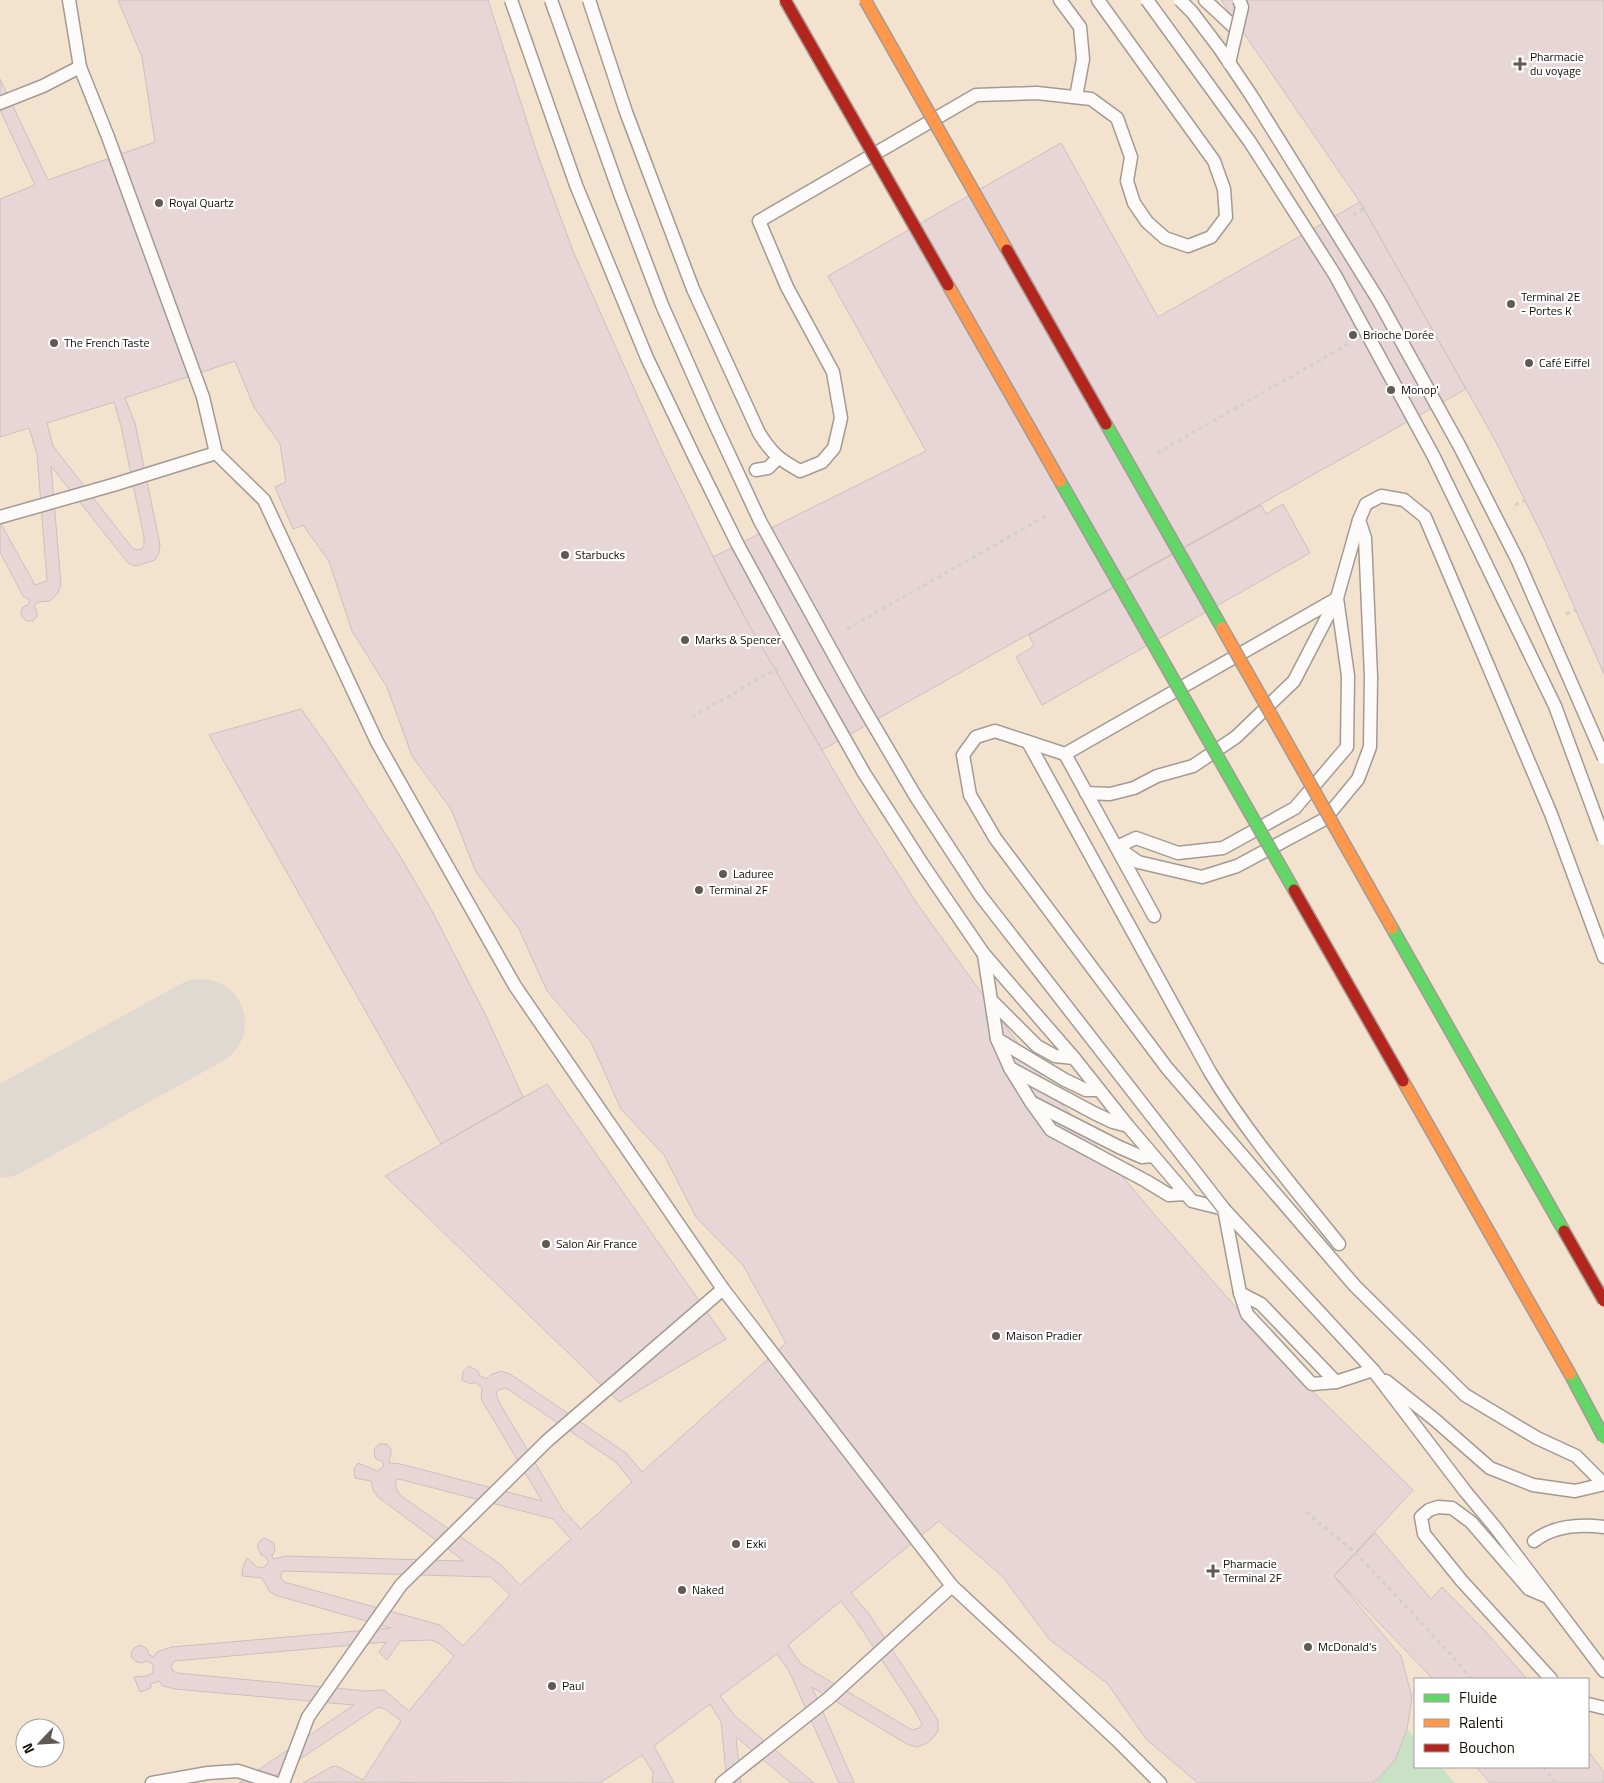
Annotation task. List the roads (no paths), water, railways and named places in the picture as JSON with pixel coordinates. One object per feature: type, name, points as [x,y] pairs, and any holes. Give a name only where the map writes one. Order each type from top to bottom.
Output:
[{"type":"main road","points":[[785,0],[1541,1322],[1604,1438]]},
{"type":"main road","points":[[865,0],[1604,1301]]},
{"type":"lane","points":[[69,0],[80,67],[108,137],[203,397],[216,454],[264,500],[377,742],[515,986],[723,1289],[952,1586],[1117,1740],[1160,1783]]},
{"type":"lane","points":[[511,0],[576,185],[647,358],[692,454],[752,570],[864,774],[925,868],[984,953],[1074,1058],[1185,1194],[1192,1201],[1224,1209]]},
{"type":"lane","points":[[551,0],[620,194],[662,305],[681,349],[760,520],[856,695],[916,797],[980,895],[1224,1209],[1373,1370],[1604,1671]]},
{"type":"lane","points":[[589,0],[626,112],[693,289],[767,447],[778,458],[800,471],[822,462],[834,448],[841,418],[832,372],[787,287],[759,221],[976,95],[1038,92],[1092,99],[1117,118],[1131,157],[1127,181],[1134,203],[1147,222],[1165,238],[1188,246],[1211,237],[1226,217],[1224,189],[1214,161],[1098,0]]},
{"type":"lane","points":[[1060,0],[1080,27],[1083,59],[1076,97]]},
{"type":"lane","points":[[1147,0],[1250,142],[1340,284],[1434,457],[1555,706],[1604,839]]},
{"type":"lane","points":[[1180,0],[1192,12],[1254,99],[1379,301],[1460,448],[1518,561],[1604,758]]},
{"type":"lane","points":[[1205,0],[1236,29]]},
{"type":"lane","points":[[1229,62],[1242,7],[1239,0]]},
{"type":"lane","points":[[0,103],[43,86],[80,67]]},
{"type":"lane","points":[[0,517],[113,486],[216,454]]},
{"type":"lane","points":[[756,470],[768,468],[778,458]]},
{"type":"lane","points":[[1086,793],[1110,794],[1134,788],[1157,776],[1193,766],[1236,737],[1294,681],[1337,598],[1359,520],[1366,504],[1381,496],[1404,500],[1425,517],[1551,814],[1604,957]]},
{"type":"lane","points":[[1117,847],[1138,862],[1202,876],[1237,866],[1325,819],[1358,779],[1370,747],[1371,677],[1365,538],[1359,520]]},
{"type":"lane","points":[[1065,754],[1337,598]]},
{"type":"lane","points":[[1117,847],[1136,838],[1178,853],[1223,848],[1295,808],[1347,747],[1348,676],[1337,598]]},
{"type":"lane","points":[[1154,916],[1065,754],[995,731],[976,737],[963,755],[970,795],[995,838],[1167,1068],[1355,1286],[1465,1395],[1537,1438],[1576,1456],[1604,1484]]},
{"type":"lane","points":[[1028,742],[1230,1105],[1339,1244]]},
{"type":"lane","points":[[984,953],[997,1039],[1010,1068],[1050,1130],[1169,1195],[1185,1194]]},
{"type":"lane","points":[[992,1002],[1037,1046],[1055,1056],[1074,1058]]},
{"type":"lane","points":[[997,1039],[1065,1080],[1086,1090],[1100,1090]]},
{"type":"lane","points":[[1010,1068],[1094,1113],[1113,1122],[1128,1126]]},
{"type":"lane","points":[[1031,1102],[1119,1147],[1142,1157],[1153,1156]]},
{"type":"lane","points":[[1224,1209],[1240,1293],[1247,1314],[1312,1384],[1336,1382],[1373,1370]]},
{"type":"lane","points":[[283,1783],[308,1717],[401,1584],[547,1441],[723,1289]]},
{"type":"lane","points":[[1240,1293],[1261,1304],[1336,1382]]},
{"type":"lane","points":[[1373,1370],[1434,1419],[1490,1468],[1533,1485],[1575,1491],[1604,1484]]},
{"type":"lane","points":[[1548,1597],[1529,1589],[1471,1522],[1452,1508],[1438,1507],[1429,1510],[1421,1517],[1424,1534],[1430,1542],[1461,1580],[1550,1678]]},
{"type":"lane","points":[[1534,1541],[1546,1532],[1585,1525],[1604,1527]]},
{"type":"lane","points":[[722,1783],[829,1698],[952,1586]]},
{"type":"lane","points":[[1589,1704],[1604,1708]]},
{"type":"lane","points":[[152,1783],[208,1773],[238,1771],[275,1783]]},
{"type":"place","name":"Pharmacie du voyage","points":[[1520,64]]},
{"type":"place","name":"Royal Quartz","points":[[159,203]]},
{"type":"place","name":"Terminal 2E - Portes K","points":[[1511,304]]},
{"type":"place","name":"Brioche Dorée","points":[[1353,335]]},
{"type":"place","name":"The French Taste","points":[[54,343]]},
{"type":"place","name":"Café Eiffel","points":[[1529,363]]},
{"type":"place","name":"Monop'","points":[[1391,390]]},
{"type":"place","name":"Starbucks","points":[[565,555]]},
{"type":"place","name":"Marks & Spencer","points":[[685,640]]},
{"type":"place","name":"Laduree","points":[[723,874]]},
{"type":"place","name":"Terminal 2F","points":[[699,890]]},
{"type":"place","name":"Salon Air France","points":[[546,1244]]},
{"type":"place","name":"Maison Pradier","points":[[996,1336]]},
{"type":"place","name":"Exki","points":[[736,1544]]},
{"type":"place","name":"Pharmacie Terminal 2F","points":[[1213,1571]]},
{"type":"place","name":"Naked","points":[[682,1590]]},
{"type":"place","name":"McDonald's","points":[[1308,1647]]},
{"type":"place","name":"Paul","points":[[552,1686]]}]
